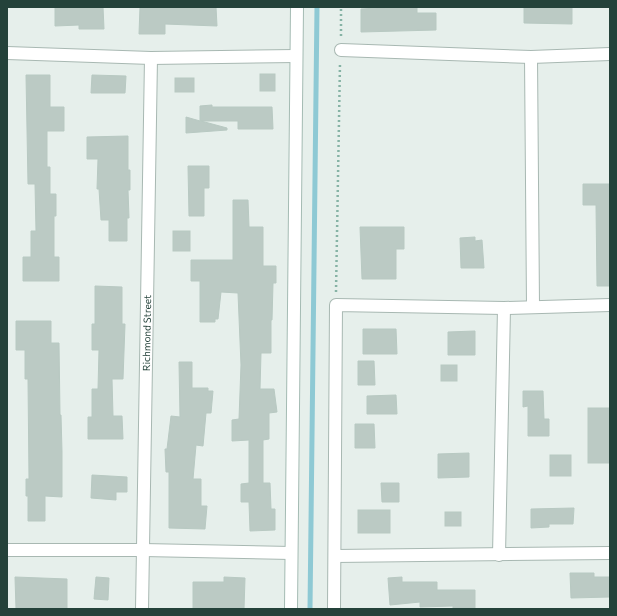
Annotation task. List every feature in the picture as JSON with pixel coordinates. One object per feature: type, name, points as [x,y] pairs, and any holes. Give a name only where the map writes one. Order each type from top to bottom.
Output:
[{"type":"street","points":[[291,609],[297,7]]},
{"type":"street","points":[[341,50],[531,57],[610,54]]},
{"type":"street","points":[[7,53],[151,58],[296,56]]},
{"type":"street","points":[[531,57],[533,306]]},
{"type":"street","name":"Richmond Street","points":[[142,609],[151,58]]},
{"type":"street","points":[[334,609],[336,305],[504,308],[610,305]]},
{"type":"street","points":[[499,555],[504,308]]},
{"type":"street","points":[[7,550],[143,550],[291,553]]},
{"type":"street","points":[[335,556],[610,553]]},
{"type":"path","points":[[336,305],[341,7]]},
{"type":"building","points":[[55,7],[103,7],[104,29],[79,29],[79,25],[55,26]]},
{"type":"building","points":[[140,7],[216,7],[217,26],[165,24],[165,34],[139,34]]},
{"type":"building","points":[[417,7],[417,13],[436,13],[436,30],[361,32],[361,9]]},
{"type":"building","points":[[524,7],[572,7],[572,24],[524,23]]},
{"type":"building","points":[[260,74],[275,74],[275,91],[260,91]]},
{"type":"building","points":[[26,75],[50,75],[50,107],[64,107],[64,131],[47,131],[47,167],[50,167],[50,194],[56,194],[56,216],[54,216],[54,257],[59,257],[59,281],[23,281],[23,257],[31,257],[31,231],[36,231],[35,184],[28,184]]},
{"type":"building","points":[[92,75],[126,76],[125,93],[91,93]]},
{"type":"building","points":[[175,78],[194,78],[194,92],[175,92]]},
{"type":"building","points":[[212,105],[212,107],[272,107],[273,129],[238,129],[238,121],[201,121],[227,128],[227,130],[186,133],[186,117],[200,121],[200,106]]},
{"type":"building","points":[[128,136],[128,170],[130,170],[130,190],[128,190],[129,218],[127,218],[127,241],[109,241],[109,220],[101,220],[99,189],[97,189],[98,159],[87,159],[87,137]]},
{"type":"building","points":[[188,166],[209,166],[209,188],[204,188],[204,216],[189,216]]},
{"type":"building","points":[[583,184],[610,184],[610,286],[597,286],[596,205],[583,205]]},
{"type":"building","points":[[233,200],[248,200],[249,227],[263,227],[263,266],[276,266],[276,283],[273,283],[271,353],[261,353],[260,389],[274,389],[277,412],[269,413],[269,439],[263,440],[263,483],[270,483],[271,509],[275,509],[275,530],[250,531],[249,502],[241,502],[241,484],[249,483],[249,440],[232,441],[232,420],[239,419],[241,365],[238,293],[221,292],[218,319],[215,319],[215,322],[200,322],[200,281],[191,281],[191,260],[233,260]]},
{"type":"building","points":[[360,227],[404,227],[404,249],[396,249],[396,279],[362,279]]},
{"type":"building","points":[[173,231],[190,231],[190,251],[173,251]]},
{"type":"building","points":[[475,237],[475,241],[482,240],[484,268],[461,268],[460,238]]},
{"type":"building","points":[[95,286],[122,287],[122,324],[125,324],[123,379],[112,379],[113,416],[122,416],[123,439],[88,439],[88,417],[92,417],[92,389],[98,389],[99,350],[92,350],[92,324],[95,324]]},
{"type":"building","points":[[16,321],[51,321],[51,343],[59,343],[62,497],[45,496],[45,521],[28,521],[26,479],[29,479],[28,379],[25,379],[25,350],[16,350]]},
{"type":"building","points":[[363,329],[396,329],[397,354],[363,354]]},
{"type":"building","points":[[475,331],[475,355],[448,355],[448,332]]},
{"type":"building","points":[[358,361],[374,361],[375,385],[358,385]]},
{"type":"building","points":[[179,362],[192,362],[192,388],[208,388],[208,391],[213,391],[211,413],[206,413],[203,446],[196,445],[193,479],[201,479],[201,506],[207,506],[205,529],[169,528],[169,472],[166,472],[165,449],[167,449],[171,416],[180,417]]},
{"type":"building","points":[[441,365],[457,365],[457,381],[441,381]]},
{"type":"building","points":[[523,391],[543,391],[544,419],[549,419],[549,436],[528,436],[528,406],[523,407]]},
{"type":"building","points":[[396,395],[397,414],[367,414],[367,396]]},
{"type":"building","points":[[588,408],[610,408],[610,463],[588,463]]},
{"type":"building","points":[[355,424],[374,424],[375,448],[355,448]]},
{"type":"building","points":[[469,453],[469,477],[438,478],[438,454]]},
{"type":"building","points":[[550,455],[571,455],[571,476],[550,476]]},
{"type":"building","points":[[92,475],[127,477],[127,492],[116,492],[116,500],[91,498]]},
{"type":"building","points":[[381,483],[399,483],[399,502],[382,502]]},
{"type":"building","points":[[574,508],[573,524],[549,524],[549,527],[531,528],[531,509]]},
{"type":"building","points":[[358,510],[390,510],[390,533],[358,533]]},
{"type":"building","points":[[445,512],[461,512],[461,526],[445,526]]},
{"type":"building","points":[[570,573],[594,573],[594,577],[610,577],[610,597],[571,598]]},
{"type":"building","points":[[15,577],[67,579],[67,609],[16,609]]},
{"type":"building","points":[[96,577],[109,578],[108,600],[94,599]]},
{"type":"building","points":[[224,577],[245,578],[244,609],[193,609],[193,582],[224,582]]},
{"type":"building","points":[[402,577],[402,582],[437,582],[437,590],[475,590],[475,609],[453,609],[453,606],[420,607],[420,602],[390,605],[388,578]]},
{"type":"waterway","points":[[310,609],[317,7]]}]
